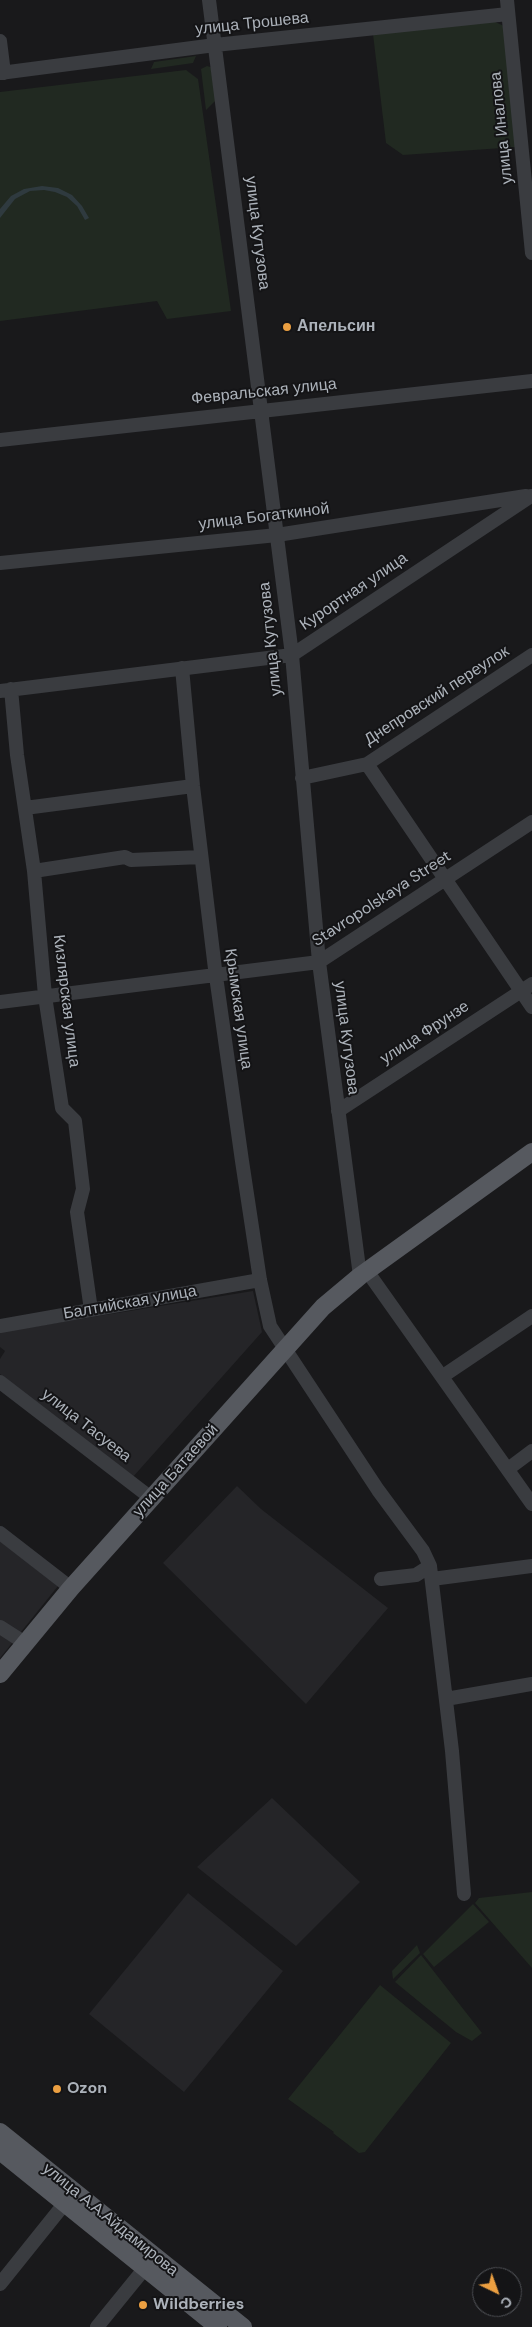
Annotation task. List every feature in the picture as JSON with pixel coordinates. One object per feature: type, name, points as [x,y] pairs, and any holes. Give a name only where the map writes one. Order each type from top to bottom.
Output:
[{"type":"main road","points":[[363,1273],[532,1152]]},
{"type":"main road","name":"улица Батаевой","points":[[0,1674],[71,1588],[323,1307],[363,1273]]},
{"type":"main road","name":"улица А.А.Айдамирова","points":[[0,2132],[242,2327]]},
{"type":"main road","name":"улица А.А.Айдамирова","points":[[0,2151],[218,2327]]},
{"type":"street","name":"улица Кутузова","points":[[209,0],[292,655],[319,962],[338,1110],[363,1273]]},
{"type":"street","name":"улица Трошева","points":[[2,73],[508,7]]},
{"type":"street","name":"улица Иналова","points":[[508,7],[532,253]]},
{"type":"street","points":[[0,41],[2,73]]},
{"type":"street","name":"Февральская улица","points":[[0,440],[262,409],[532,381]]},
{"type":"street","name":"улица Богаткиной","points":[[0,563],[277,535],[532,496]]},
{"type":"street","name":"Курортная улица","points":[[6,690],[292,655],[532,496]]},
{"type":"street","name":"Днепровский переулок","points":[[302,778],[367,764],[532,655]]},
{"type":"street","name":"Крымская улица","points":[[182,668],[201,857],[232,1095],[260,1280],[270,1326],[378,1490],[423,1551],[431,1573]]},
{"type":"street","name":"Кизлярская улица","points":[[6,690],[34,871],[45,996],[62,1108],[75,1122],[83,1189],[77,1212],[91,1310]]},
{"type":"street","points":[[367,764],[445,879],[527,987],[532,1007]]},
{"type":"street","points":[[25,808],[193,786]]},
{"type":"street","name":"Stavropolskaya Street","points":[[0,1002],[319,962],[532,822]]},
{"type":"street","points":[[34,871],[125,856],[131,860],[201,857]]},
{"type":"street","name":"улица Фрунзе","points":[[338,1110],[527,987]]},
{"type":"street","points":[[363,1273],[443,1376],[532,1504]]},
{"type":"street","name":"Балтийская улица","points":[[0,1326],[260,1280]]},
{"type":"street","points":[[443,1376],[532,1316]]},
{"type":"street","name":"улица Тасуева","points":[[0,1382],[151,1498]]},
{"type":"street","points":[[508,1469],[532,1451]]},
{"type":"street","points":[[0,1534],[71,1588]]},
{"type":"street","points":[[381,1579],[431,1573],[532,1566]]},
{"type":"street","points":[[431,1573],[446,1699],[464,1894]]},
{"type":"street","points":[[0,1627],[25,1643]]},
{"type":"street","points":[[446,1699],[532,1684]]},
{"type":"street","points":[[0,2284],[65,2203]]},
{"type":"street","points":[[97,2327],[145,2268]]},
{"type":"shaded area","points":[[493,21],[504,26],[516,147],[403,155],[386,143],[373,34]]},
{"type":"shaded area","points":[[196,56],[193,63],[151,69],[154,62]]},
{"type":"shaded area","points":[[207,66],[214,68],[216,100],[206,110],[201,69]]},
{"type":"shaded area","points":[[186,70],[198,79],[231,311],[167,319],[157,301],[0,321],[0,92]]},
{"type":"shaded area","points":[[42,186],[58,188],[72,195],[82,206],[89,218],[85,220],[77,206],[67,197],[44,190],[30,191],[15,199],[0,218],[0,209],[11,196],[24,189]]},
{"type":"shaded area","points":[[253,1291],[262,1332],[132,1478],[0,1374],[0,1359],[5,1351],[0,1347],[0,1332]]},
{"type":"shaded area","points":[[237,1486],[261,1509],[388,1608],[306,1704],[163,1563]]},
{"type":"shaded area","points":[[0,1541],[58,1586],[0,1658]]},
{"type":"shaded area","points":[[272,1798],[360,1882],[296,1946],[197,1867]]},
{"type":"shaded area","points":[[532,1892],[532,1968],[475,1903],[479,1898]]},
{"type":"shaded area","points":[[188,1893],[283,1971],[184,2092],[89,2014]]},
{"type":"shaded area","points":[[473,1904],[489,1922],[434,1967],[423,1954]]},
{"type":"shaded area","points":[[417,1945],[420,1953],[393,1979],[392,1971]]},
{"type":"shaded area","points":[[421,1955],[482,2033],[472,2041],[456,2032],[395,1982]]},
{"type":"shaded area","points":[[380,1985],[451,2043],[365,2152],[359,2153],[334,2132],[288,2099]]},
{"type":"place","name":"Апельсин","points":[[287,327]]},
{"type":"place","name":"Ozon","points":[[57,2089]]},
{"type":"place","name":"Wildberries","points":[[143,2305]]}]
